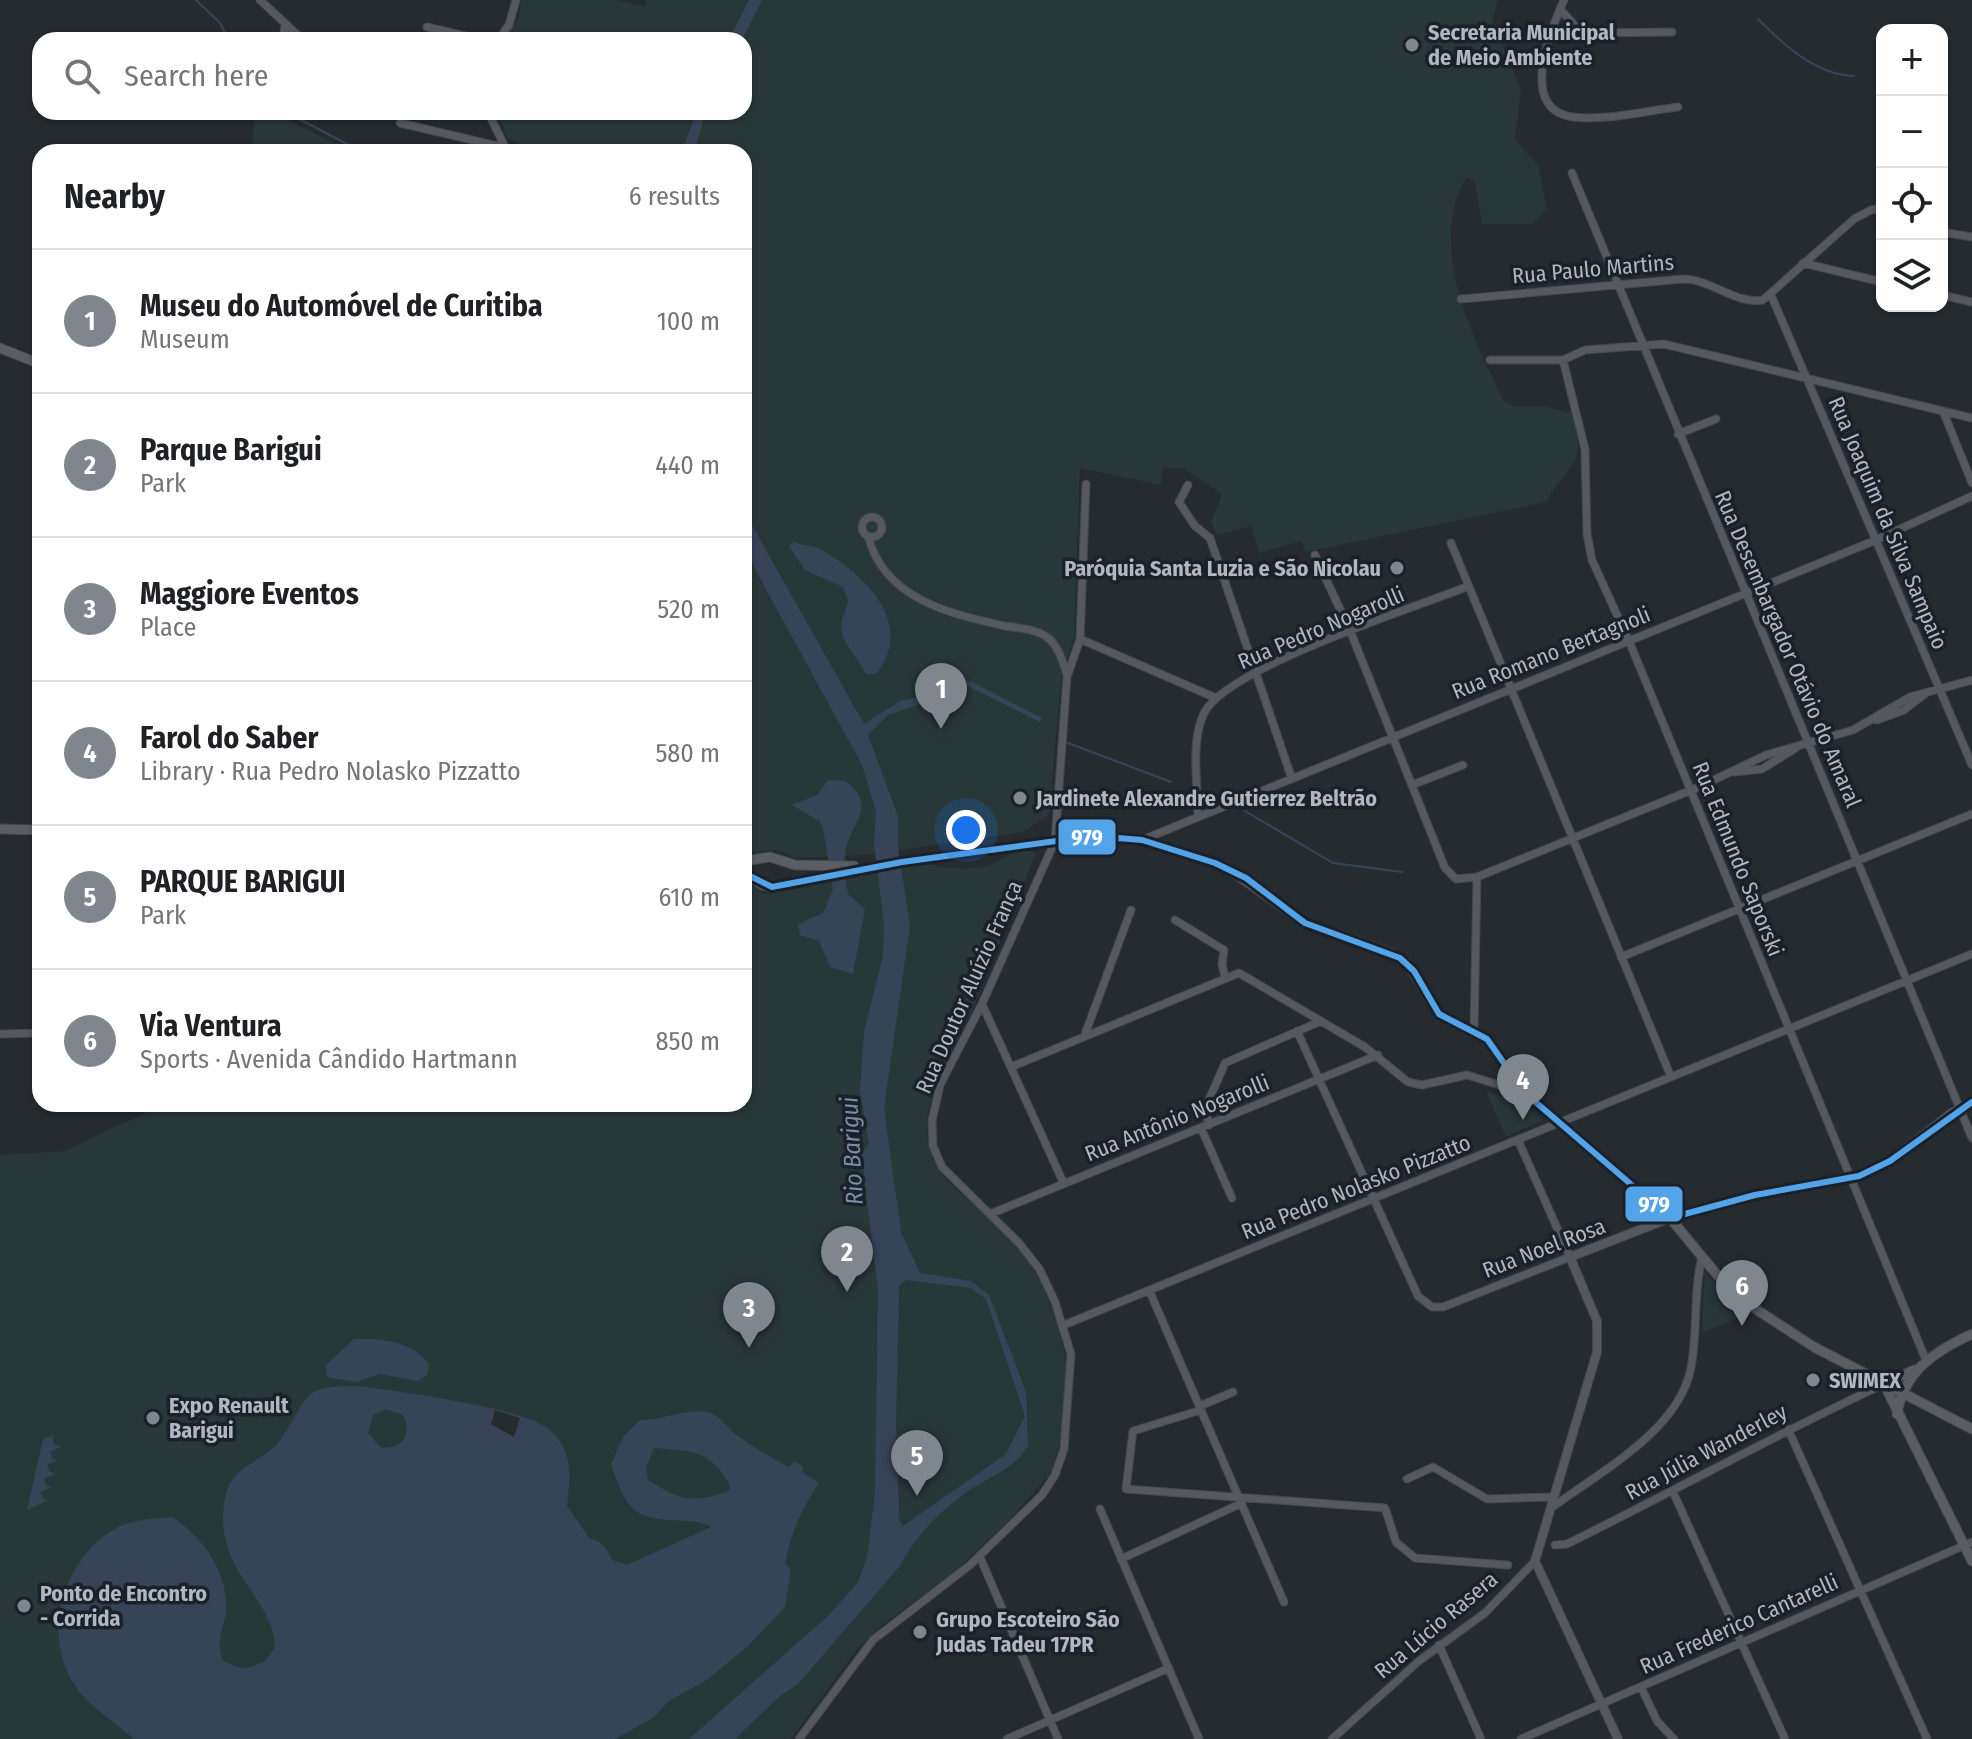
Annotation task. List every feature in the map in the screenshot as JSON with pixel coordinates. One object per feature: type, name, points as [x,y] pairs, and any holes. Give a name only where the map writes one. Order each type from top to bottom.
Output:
[{"type":"main road","points":[[0,348],[32,361]]},
{"type":"main road","points":[[0,829],[32,830]]},
{"type":"main road","points":[[752,877],[767,887],[824,871],[1093,836],[1142,840],[1226,867],[1305,923],[1400,958],[1419,978],[1430,1003],[1439,1014],[1474,1030],[1493,1045],[1525,1093],[1670,1218],[1731,1289],[1767,1317],[1884,1384],[1972,1429]]},
{"type":"main road","points":[[752,860],[770,857],[781,863],[824,871]]},
{"type":"main road","points":[[755,878],[755,868],[761,859]]},
{"type":"main road","points":[[776,885],[784,875],[781,863]]},
{"type":"main road","points":[[1670,1218],[1755,1195],[1851,1178],[1890,1161],[1959,1108],[1972,1102]]},
{"type":"main road","name":"Rua Júlia Wanderley","points":[[1897,1414],[1902,1393],[1918,1368],[1926,1360],[1972,1334]]},
{"type":"main road","name":"Rua Júlia Wanderley","points":[[1884,1384],[1918,1368]]},
{"type":"main road","points":[[1884,1384],[1897,1414],[1968,1544],[1972,1561]]},
{"type":"street","points":[[260,0],[294,32]]},
{"type":"street","points":[[504,32],[516,0]]},
{"type":"street","points":[[1564,0],[1541,73],[1548,100],[1558,112],[1583,118],[1678,107]]},
{"type":"street","points":[[1560,9],[1577,28],[1589,33],[1672,32]]},
{"type":"street","points":[[284,32],[285,24]]},
{"type":"street","points":[[427,27],[449,32]]},
{"type":"street","points":[[492,120],[504,144]]},
{"type":"street","points":[[400,123],[492,144]]},
{"type":"street","name":"Rua Desembargador Otávio do Amaral","points":[[1572,173],[1745,594],[1803,744],[1857,862],[1972,1138]]},
{"type":"street","points":[[1771,295],[1854,219],[1876,209]]},
{"type":"street","points":[[1948,233],[1972,237]]},
{"type":"street","points":[[1803,263],[1876,281]]},
{"type":"street","name":"Rua Paulo Martins","points":[[1461,299],[1690,279],[1753,300],[1771,295]]},
{"type":"street","name":"Rua Joaquim da Silva Sampaio","points":[[1771,295],[1972,765]]},
{"type":"street","points":[[1948,296],[1972,302]]},
{"type":"street","points":[[1490,360],[1563,360],[1585,350],[1664,344],[1972,418]]},
{"type":"street","name":"Rua Edmundo Saporski","points":[[1563,360],[1585,449],[1587,534],[1592,560],[1629,641],[1926,1360]]},
{"type":"street","points":[[1943,411],[1972,483]]},
{"type":"street","points":[[1678,434],[1716,419]]},
{"type":"street","name":"Rua Doutor Aluízio França","points":[[799,1739],[883,1630],[980,1557],[1042,1495],[1060,1462],[1072,1378],[1064,1325],[1040,1270],[1019,1243],[942,1167],[932,1134],[933,1110],[940,1085],[982,1004],[1055,841],[1067,677],[1080,639],[1086,484]]},
{"type":"street","points":[[1188,485],[1179,502],[1195,526],[1210,538],[1292,779]]},
{"type":"street","name":"Rua Romano Bertagnoli","points":[[1142,840],[1876,540],[1972,496]]},
{"type":"street","points":[[868,536],[881,566],[912,595],[954,614],[1044,635],[1059,654],[1067,677]]},
{"type":"street","points":[[1451,543],[1671,1077]]},
{"type":"street","points":[[1315,555],[1351,633],[1445,868],[1456,879],[1477,877],[1733,772],[1766,755],[1863,725],[1902,701],[1972,680]]},
{"type":"street","name":"Rua Pedro Nogarolli","points":[[1198,817],[1199,732],[1204,713],[1216,698],[1255,671],[1469,586]]},
{"type":"street","points":[[1080,639],[1216,698]]},
{"type":"street","points":[[1412,785],[1463,765]]},
{"type":"street","points":[[1621,957],[1972,814]]},
{"type":"street","points":[[1474,1030],[1477,877]]},
{"type":"street","points":[[1084,1037],[1131,910]]},
{"type":"street","points":[[1175,920],[1224,950],[1222,964],[1225,977]]},
{"type":"street","name":"Rua Pedro Nolasko Pizzatto","points":[[1064,1325],[1972,954]]},
{"type":"street","points":[[1011,1067],[1239,973],[1378,1055],[1403,1079],[1415,1084],[1467,1075],[1525,1093]]},
{"type":"street","points":[[982,1004],[1064,1184]]},
{"type":"street","points":[[1232,1198],[1205,1126],[1205,1109],[1222,1067],[1321,1021]]},
{"type":"street","points":[[1297,1031],[1374,1199]]},
{"type":"street","points":[[0,1034],[32,1033]]},
{"type":"street","name":"Rua Antônio Nogarolli","points":[[990,1214],[1378,1055]]},
{"type":"street","points":[[1518,1140],[1570,1257]]},
{"type":"street","name":"Rua Noel Rosa","points":[[1374,1199],[1418,1296],[1432,1307],[1443,1307],[1670,1218]]},
{"type":"street","name":"Rua Lúcio Rasera","points":[[1336,1738],[1439,1645],[1485,1613],[1535,1561],[1595,1363],[1598,1342],[1593,1309],[1570,1257]]},
{"type":"street","points":[[1548,1510],[1656,1429],[1677,1404],[1691,1371],[1702,1257]]},
{"type":"street","points":[[1149,1290],[1284,1602]]},
{"type":"street","name":"Rua Júlia Wanderley","points":[[1555,1545],[1567,1544],[1673,1492],[1788,1429],[1884,1384]]},
{"type":"street","points":[[1233,1392],[1200,1408],[1133,1431],[1126,1489],[1385,1508],[1396,1542],[1408,1555],[1423,1560],[1508,1565]]},
{"type":"street","points":[[1788,1429],[1927,1739]]},
{"type":"street","points":[[1407,1479],[1433,1467],[1487,1499],[1552,1497]]},
{"type":"street","points":[[1673,1492],[1785,1739]]},
{"type":"street","points":[[1121,1559],[1240,1499]]},
{"type":"street","points":[[1100,1509],[1199,1739]]},
{"type":"street","name":"Rua Frederico Cantarelli","points":[[1521,1739],[1968,1544]]},
{"type":"street","points":[[980,1557],[1058,1739]]},
{"type":"street","points":[[1535,1561],[1618,1739]]},
{"type":"street","points":[[1439,1645],[1481,1739]]},
{"type":"street","points":[[1007,1739],[1169,1668]]},
{"type":"street","points":[[1641,1687],[1657,1721],[1674,1739]]},
{"type":"shaded area","points":[[521,0],[617,0],[645,7],[646,0],[1498,0],[1492,19],[1521,90],[1515,139],[1538,165],[1547,209],[1532,224],[1482,224],[1475,182],[1466,177],[1455,205],[1451,233],[1452,262],[1467,319],[1503,400],[1515,407],[1544,406],[1571,413],[1578,444],[1575,462],[1546,502],[1306,552],[1301,541],[1259,553],[1251,526],[1217,535],[1211,522],[1222,494],[1184,469],[1163,467],[1161,485],[1080,468],[1074,637],[1061,680],[1049,815],[1023,832],[866,855],[793,858],[776,851],[752,852],[752,144],[521,144],[507,137],[500,120],[752,120],[752,32],[509,32],[519,18]]},
{"type":"shaded area","points":[[254,120],[287,120],[336,144],[253,144]]},
{"type":"shaded area","points":[[1019,847],[1036,853],[972,1011],[938,1077],[928,1112],[927,1138],[943,1176],[1015,1243],[1038,1276],[1057,1321],[1067,1364],[1065,1422],[1052,1472],[1004,1525],[952,1574],[882,1625],[858,1648],[791,1739],[0,1739],[0,1155],[65,1151],[147,1112],[752,1112],[752,886],[764,894],[921,862],[960,869],[985,866],[1008,856]]},
{"type":"shaded area","points":[[1486,1091],[1521,1104],[1543,1120],[1506,1137]]},
{"type":"shaded area","points":[[1705,1273],[1747,1314],[1702,1333]]},
{"type":"water","points":[[749,0],[762,0],[746,32],[733,32]]},
{"type":"water","points":[[693,120],[704,120],[696,144],[685,144]]},
{"type":"water","points":[[752,525],[864,724],[900,701],[953,689],[948,679],[950,677],[972,682],[1042,718],[1040,722],[962,683],[958,691],[888,715],[868,735],[898,816],[898,847],[910,926],[884,1108],[901,1232],[920,1273],[971,1281],[989,1295],[1026,1392],[1028,1446],[1015,1462],[972,1488],[935,1518],[899,1567],[798,1684],[780,1696],[735,1739],[689,1739],[829,1615],[858,1582],[867,1557],[875,1493],[878,1290],[861,1152],[869,1144],[860,1091],[864,1032],[883,956],[884,924],[874,844],[876,812],[862,765],[752,564]],"holes":[[[906,1280],[970,1288],[986,1299],[1025,1416],[1006,1454],[903,1526],[899,1519],[896,1428],[899,1286]]]},
{"type":"water","points":[[794,542],[818,548],[838,560],[869,587],[880,603],[888,619],[890,637],[887,655],[876,674],[866,674],[844,638],[841,623],[848,600],[843,587],[805,570],[789,546]]},
{"type":"water","points":[[828,780],[845,781],[860,799],[861,808],[847,844],[845,860],[848,894],[865,909],[853,974],[830,967],[819,941],[800,935],[798,924],[823,913],[833,889],[823,828],[819,821],[792,805],[817,795]]},
{"type":"water","points":[[354,1339],[385,1340],[414,1350],[429,1364],[427,1375],[418,1381],[380,1374],[355,1382],[327,1377],[326,1365]]},
{"type":"water","points":[[339,1386],[401,1392],[490,1408],[517,1415],[551,1431],[564,1448],[569,1466],[567,1506],[590,1539],[604,1546],[612,1560],[627,1565],[711,1527],[700,1522],[645,1516],[629,1504],[611,1464],[623,1437],[640,1420],[692,1412],[714,1414],[747,1442],[789,1467],[795,1461],[803,1467],[802,1472],[819,1483],[802,1512],[790,1542],[785,1564],[791,1569],[785,1607],[748,1646],[708,1679],[669,1701],[653,1718],[615,1739],[134,1739],[88,1701],[75,1686],[65,1665],[59,1643],[59,1620],[71,1576],[99,1540],[118,1527],[172,1517],[201,1542],[220,1575],[226,1600],[220,1635],[223,1661],[243,1669],[264,1662],[275,1648],[272,1630],[266,1614],[230,1554],[223,1513],[226,1494],[235,1476],[276,1445],[309,1396],[325,1388]],"holes":[[[385,1409],[403,1415],[407,1429],[404,1440],[388,1448],[380,1447],[368,1433],[373,1415]],[[654,1448],[689,1452],[707,1458],[722,1473],[730,1485],[729,1491],[695,1499],[677,1496],[659,1487],[648,1480],[646,1468]]]},
{"type":"water","points":[[56,1434],[52,1438],[55,1445],[62,1446],[50,1452],[53,1459],[59,1460],[47,1465],[50,1472],[56,1473],[44,1479],[47,1486],[53,1486],[40,1492],[44,1500],[49,1500],[27,1510],[43,1439]]},
{"type":"pier","points":[[495,1410],[520,1418],[514,1437],[491,1424]]},
{"type":"waterway","points":[[196,0],[220,23],[225,32]]},
{"type":"waterway","points":[[1758,19],[1802,57],[1827,70],[1854,76]]},
{"type":"waterway","points":[[301,120],[347,144]]},
{"type":"waterway","points":[[1068,743],[1171,782]]},
{"type":"waterway","points":[[1245,811],[1333,863],[1402,872]]},
{"type":"transit line","name":"979","points":[[752,877],[772,887],[902,862],[1093,836],[1142,840],[1215,863],[1246,878],[1305,923],[1400,958],[1414,971],[1439,1014],[1487,1039],[1525,1093],[1670,1218],[1755,1195],[1859,1176],[1890,1161],[1972,1102]]},
{"type":"place","name":"Secretaria Municipal de Meio Ambiente","points":[[1412,45]]},
{"type":"place","name":"Paróquia Santa Luzia e São Nicolau","points":[[1397,568]]},
{"type":"place","name":"Museu do Automóvel de Curitiba","points":[[941,729]]},
{"type":"place","name":"Jardinete Alexandre Gutierrez Beltrão","points":[[1020,798]]},
{"type":"place","name":"Farol do Saber","points":[[1523,1120]]},
{"type":"place","name":"Parque Barigui","points":[[847,1292]]},
{"type":"place","name":"Via Ventura","points":[[1742,1326]]},
{"type":"place","name":"Maggiore Eventos","points":[[749,1348]]},
{"type":"place","name":"SWIMEX","points":[[1813,1380]]},
{"type":"place","name":"Expo Renault Barigui","points":[[153,1418]]},
{"type":"place","name":"PARQUE BARIGUI","points":[[917,1496]]},
{"type":"place","name":"Ponto de Encontro - Corrida","points":[[24,1606]]},
{"type":"place","name":"Grupo Escoteiro São Judas Tadeu 17PR","points":[[920,1632]]},
{"type":"water label","name":"Rio Barigui","points":[[852,1151]]}]
